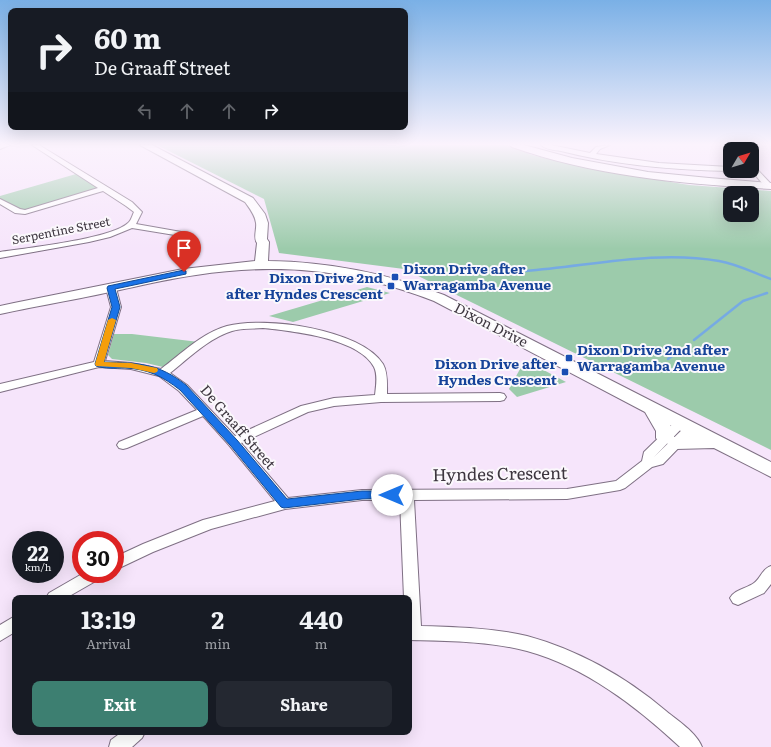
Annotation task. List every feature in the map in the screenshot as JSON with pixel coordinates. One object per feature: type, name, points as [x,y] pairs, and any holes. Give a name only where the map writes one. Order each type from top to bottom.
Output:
[{"type":"main road","points":[[211,180],[249,200],[258,210],[263,220],[263,242],[258,260]]},
{"type":"main road","points":[[692,180],[768,186]]},
{"type":"main road","name":"Dixon Drive","points":[[0,310],[192,271],[233,266],[258,260],[278,265],[308,266],[354,272],[391,280],[439,298],[771,470]]},
{"type":"main road","points":[[651,408],[671,440],[684,442],[717,442]]},
{"type":"street","name":"Serpentine Street","points":[[0,256],[116,233],[131,225],[138,212],[129,204],[91,180]]},
{"type":"street","points":[[0,201],[18,211],[25,212],[104,188]]},
{"type":"street","points":[[131,225],[187,235]]},
{"type":"street","points":[[99,364],[116,307],[111,288]]},
{"type":"street","points":[[163,373],[217,334],[230,329],[257,326],[291,328],[318,332],[342,340],[370,356],[378,364],[382,375],[381,398]]},
{"type":"street","name":"De Graaff Street","points":[[0,388],[99,364],[131,366],[163,373],[183,388],[205,411],[233,442],[284,504]]},
{"type":"street","points":[[233,442],[305,409],[347,400],[381,398],[500,397]]},
{"type":"street","points":[[123,445],[205,411]]},
{"type":"street","name":"Hyndes Crescent","points":[[124,560],[148,548],[208,524],[284,504],[362,495],[567,494],[620,485],[648,463],[658,460],[671,440],[686,426]]},
{"type":"street","points":[[407,495],[410,595]]},
{"type":"street","points":[[738,598],[759,588],[771,572]]},
{"type":"street","points":[[58,595],[78,583]]},
{"type":"street","points":[[0,634],[12,626]]},
{"type":"street","points":[[412,633],[497,638],[528,644],[564,658],[593,672],[638,700],[693,747]]},
{"type":"street","points":[[118,747],[132,735]]},
{"type":"green space","points":[[56,180],[85,180],[97,187],[97,189],[25,210],[20,210],[0,199],[0,196]]},
{"type":"green space","points":[[226,180],[658,180],[689,185],[723,187],[723,222],[759,222],[759,190],[771,191],[771,450],[404,269],[279,253],[264,199]]},
{"type":"green space","points":[[367,287],[390,293],[293,322],[269,316]]},
{"type":"green space","points":[[114,334],[132,334],[199,342],[163,367],[146,363],[112,359],[108,355]]},
{"type":"green space","points":[[525,360],[566,382],[517,397],[509,389]]},
{"type":"waterway","points":[[526,271],[623,260],[671,257],[726,262],[771,279]]},
{"type":"waterway","points":[[694,340],[743,301],[767,293]]},
{"type":"waterway","points":[[668,359],[683,348]]},
{"type":"slow traffic","points":[[112,320],[99,364],[131,366],[154,370]]},
{"type":"place","name":"Dixon Drive after Warragamba Avenue","points":[[395,277]]},
{"type":"place","name":"Dixon Drive 2nd after Hyndes Crescent","points":[[391,286]]},
{"type":"place","name":"Dixon Drive 2nd after Warragamba Avenue","points":[[569,358]]},
{"type":"place","name":"Dixon Drive after Hyndes Crescent","points":[[565,372]]},
{"type":"route","points":[[184,272],[111,288],[116,307],[99,364],[150,369],[163,373],[174,380],[233,442],[284,504],[362,495],[392,495]]}]
